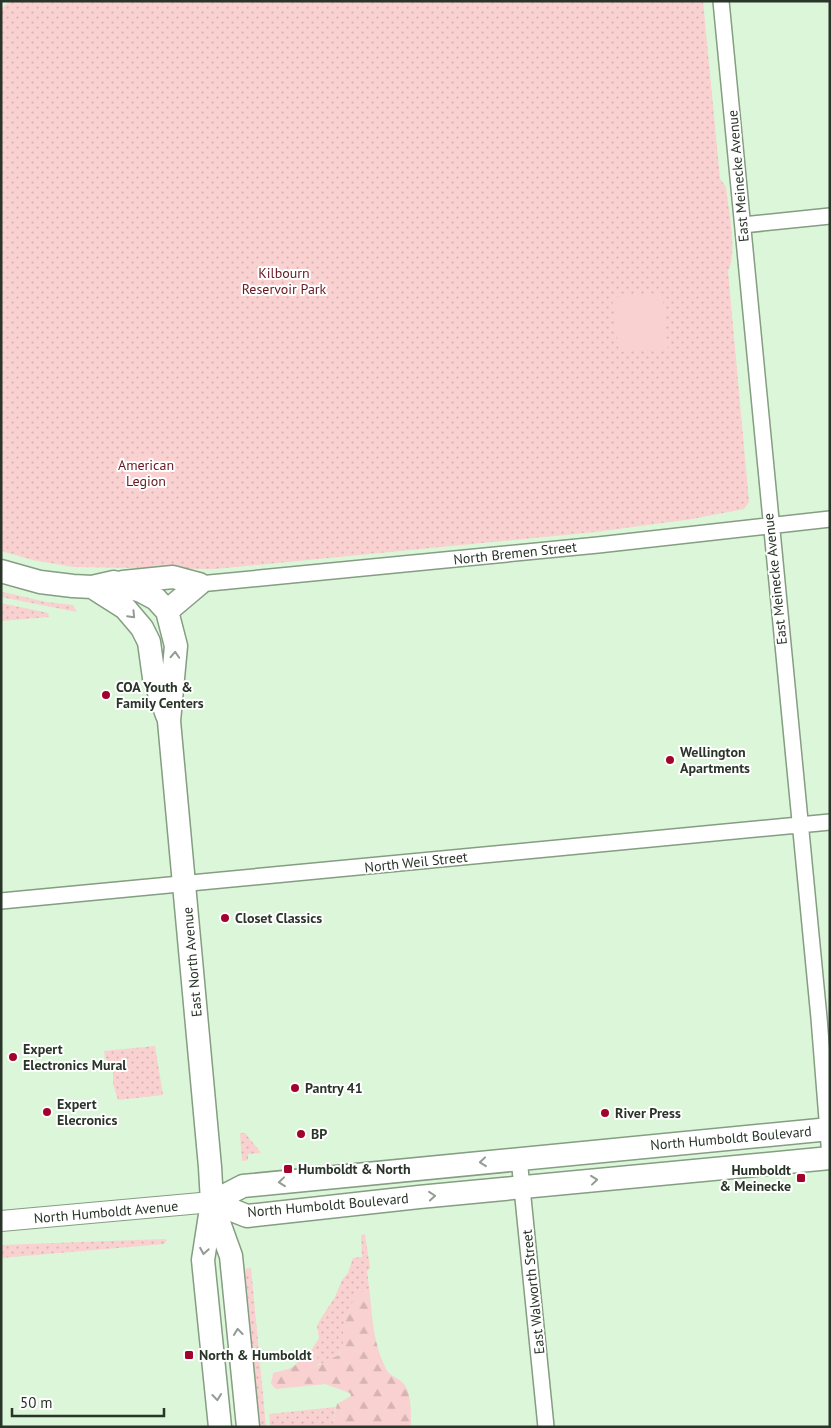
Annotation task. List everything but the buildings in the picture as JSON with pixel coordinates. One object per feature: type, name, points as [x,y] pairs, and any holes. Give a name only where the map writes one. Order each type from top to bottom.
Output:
[{"type":"main road","name":"East North Avenue","points":[[1,571],[53,584],[103,585],[141,591],[156,599],[167,611],[176,646],[170,721],[212,1202],[203,1260],[220,1427]]},
{"type":"main road","points":[[103,585],[173,577],[199,584]]},
{"type":"main road","points":[[167,611],[199,584]]},
{"type":"main road","name":"East North Avenue","points":[[103,585],[142,628],[149,642],[154,678],[170,721]]},
{"type":"main road","name":"North Humboldt Boulevard","points":[[212,1202],[244,1186],[829,1129]]},
{"type":"main road","name":"North Humboldt Boulevard","points":[[212,1202],[247,1216],[830,1158]]},
{"type":"main road","name":"East North Avenue","points":[[212,1202],[231,1256],[248,1427]]},
{"type":"street","name":"East Meinecke Avenue","points":[[721,1],[769,524],[829,1129],[830,1158]]},
{"type":"street","points":[[743,225],[830,216]]},
{"type":"street","name":"North Bremen Street","points":[[199,584],[598,545],[769,524],[830,519]]},
{"type":"street","name":"North Weil Street","points":[[1,901],[185,885],[830,822]]},
{"type":"street","name":"East Walworth Street","points":[[519,1158],[546,1427]]},
{"type":"street","name":"North Humboldt Avenue","points":[[1,1222],[212,1202]]},
{"type":"green space","name":"Kilbourn Reservoir Park","points":[[10,1],[703,1],[720,179],[726,187],[731,230],[732,253],[728,271],[749,502],[744,509],[692,519],[595,532],[215,569],[73,567],[33,560],[1,551],[1,9]]},
{"type":"green space","points":[[662,293],[668,349],[619,352],[612,297]]},
{"type":"green space","name":"American Legion","points":[[145,454],[159,457],[159,460],[162,460],[167,465],[166,474],[169,477],[162,484],[161,488],[157,487],[148,492],[133,489],[129,482],[124,480],[126,477],[124,468],[128,467],[131,459]]},
{"type":"green space","points":[[3,592],[46,602],[73,605],[77,612],[1,597]]},
{"type":"green space","points":[[1,603],[48,613],[49,617],[1,621]]},
{"type":"green space","points":[[155,1046],[163,1095],[118,1100],[113,1084],[113,1065],[105,1058],[104,1051]]},
{"type":"green space","points":[[240,1133],[245,1133],[261,1153],[248,1154],[248,1160],[242,1161]]},
{"type":"green space","points":[[365,1234],[370,1268],[367,1271],[370,1295],[365,1291],[350,1310],[345,1325],[343,1350],[331,1360],[316,1364],[316,1353],[311,1351],[319,1338],[317,1326],[335,1297],[342,1280],[348,1273],[353,1258],[362,1257],[361,1235]]},
{"type":"green space","points":[[167,1240],[164,1244],[1,1258],[1,1245]]},
{"type":"green space","points":[[251,1268],[266,1427],[260,1427],[245,1269]]},
{"type":"green space","points":[[365,1291],[370,1295],[374,1331],[381,1358],[388,1372],[402,1382],[408,1391],[411,1427],[332,1427],[337,1404],[351,1396],[350,1393],[325,1384],[276,1389],[271,1384],[273,1373],[293,1367],[308,1352],[315,1353],[318,1356],[316,1364],[319,1365],[339,1355],[343,1350],[343,1326],[356,1293]]},
{"type":"green space","points":[[336,1407],[332,1427],[270,1427],[269,1414]]},
{"type":"place","name":"COA Youth & Family Centers","points":[[106,695]]},
{"type":"place","name":"Wellington Apartments","points":[[670,760]]},
{"type":"place","name":"Closet Classics","points":[[225,918]]},
{"type":"place","name":"Expert Electronics Mural","points":[[13,1057]]},
{"type":"place","name":"Pantry 41","points":[[295,1088]]},
{"type":"place","name":"Expert Elecronics","points":[[47,1112]]},
{"type":"place","name":"River Press","points":[[605,1113]]},
{"type":"place","name":"BP","points":[[301,1134]]},
{"type":"place","name":"Humboldt & North","points":[[288,1169]]},
{"type":"place","name":"Humboldt & Meinecke","points":[[801,1178]]},
{"type":"place","name":"North & Humboldt","points":[[189,1355]]}]
